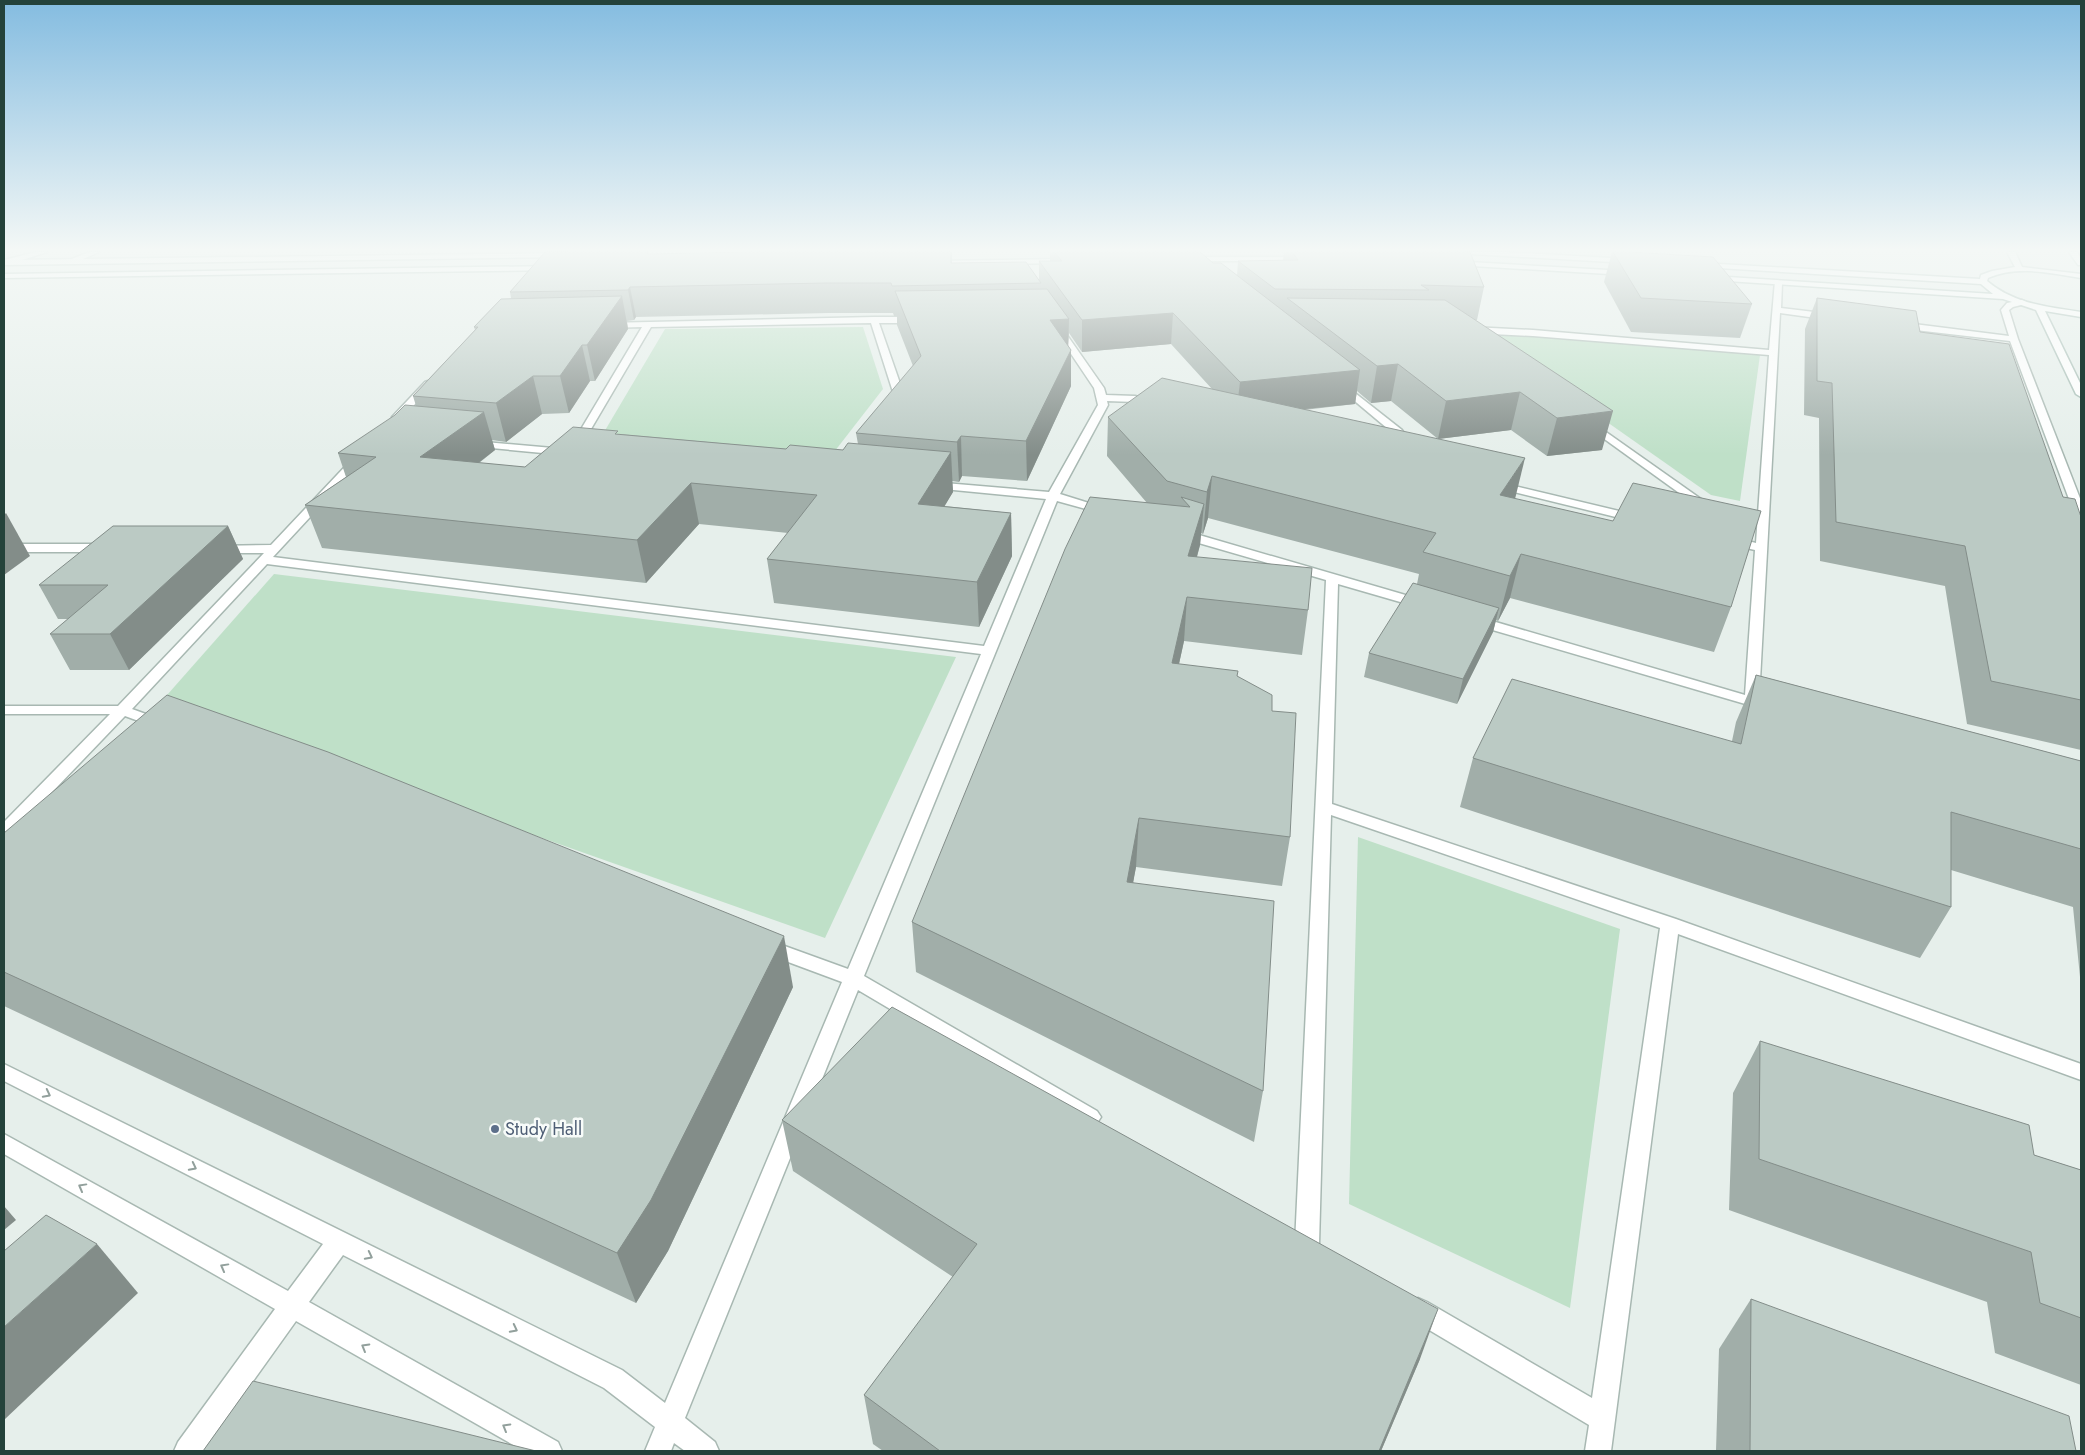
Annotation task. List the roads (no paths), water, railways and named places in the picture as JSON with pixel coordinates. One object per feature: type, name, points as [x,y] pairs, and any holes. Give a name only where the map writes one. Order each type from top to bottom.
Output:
[{"type":"street","points":[[874,320],[898,392],[886,407]]},
{"type":"street","points":[[599,325],[923,320]]},
{"type":"street","points":[[658,1451],[1053,496],[1103,405],[1099,388],[1053,320]]},
{"type":"street","points":[[1752,702],[1776,320]]},
{"type":"street","points":[[2008,320],[2081,514]]},
{"type":"street","points":[[2045,320],[2081,394]]},
{"type":"street","points":[[572,453],[648,324]]},
{"type":"street","points":[[1885,324],[2014,340]]},
{"type":"street","points":[[1473,341],[1458,330],[1533,332],[1774,353]]},
{"type":"street","points":[[1330,376],[1398,432],[1411,451],[1409,457]]},
{"type":"street","points":[[388,428],[434,378]]},
{"type":"street","points":[[1101,398],[1135,399],[1164,406]]},
{"type":"street","points":[[1584,419],[1712,513]]},
{"type":"street","points":[[457,442],[591,454]]},
{"type":"street","points":[[4,832],[367,450]]},
{"type":"street","points":[[1484,482],[1647,520]]},
{"type":"street","points":[[919,484],[1053,496],[1118,515]]},
{"type":"street","points":[[1174,532],[1437,609]]},
{"type":"street","points":[[1741,533],[1762,548]]},
{"type":"street","points":[[1723,539],[1762,548]]},
{"type":"street","points":[[4,548],[114,548]]},
{"type":"street","points":[[204,549],[274,549]]},
{"type":"street","points":[[264,560],[990,651]]},
{"type":"street","points":[[1307,1244],[1332,578]]},
{"type":"street","points":[[1466,617],[1781,710]]},
{"type":"street","points":[[4,710],[121,710],[180,732]]},
{"type":"street","points":[[1324,806],[1670,924],[2081,1072]]},
{"type":"street","points":[[1598,1451],[1670,924]]},
{"type":"street","points":[[751,941],[854,979],[1102,1124]]},
{"type":"street","points":[[4,1072],[613,1379],[706,1451]]},
{"type":"street","points":[[4,1143],[549,1451]]},
{"type":"street","points":[[1290,1234],[1324,1254]]},
{"type":"street","points":[[187,1451],[339,1241]]},
{"type":"street","points":[[1400,1299],[1602,1418]]},
{"type":"place","name":"Study Hall","points":[[495,1129]]}]
